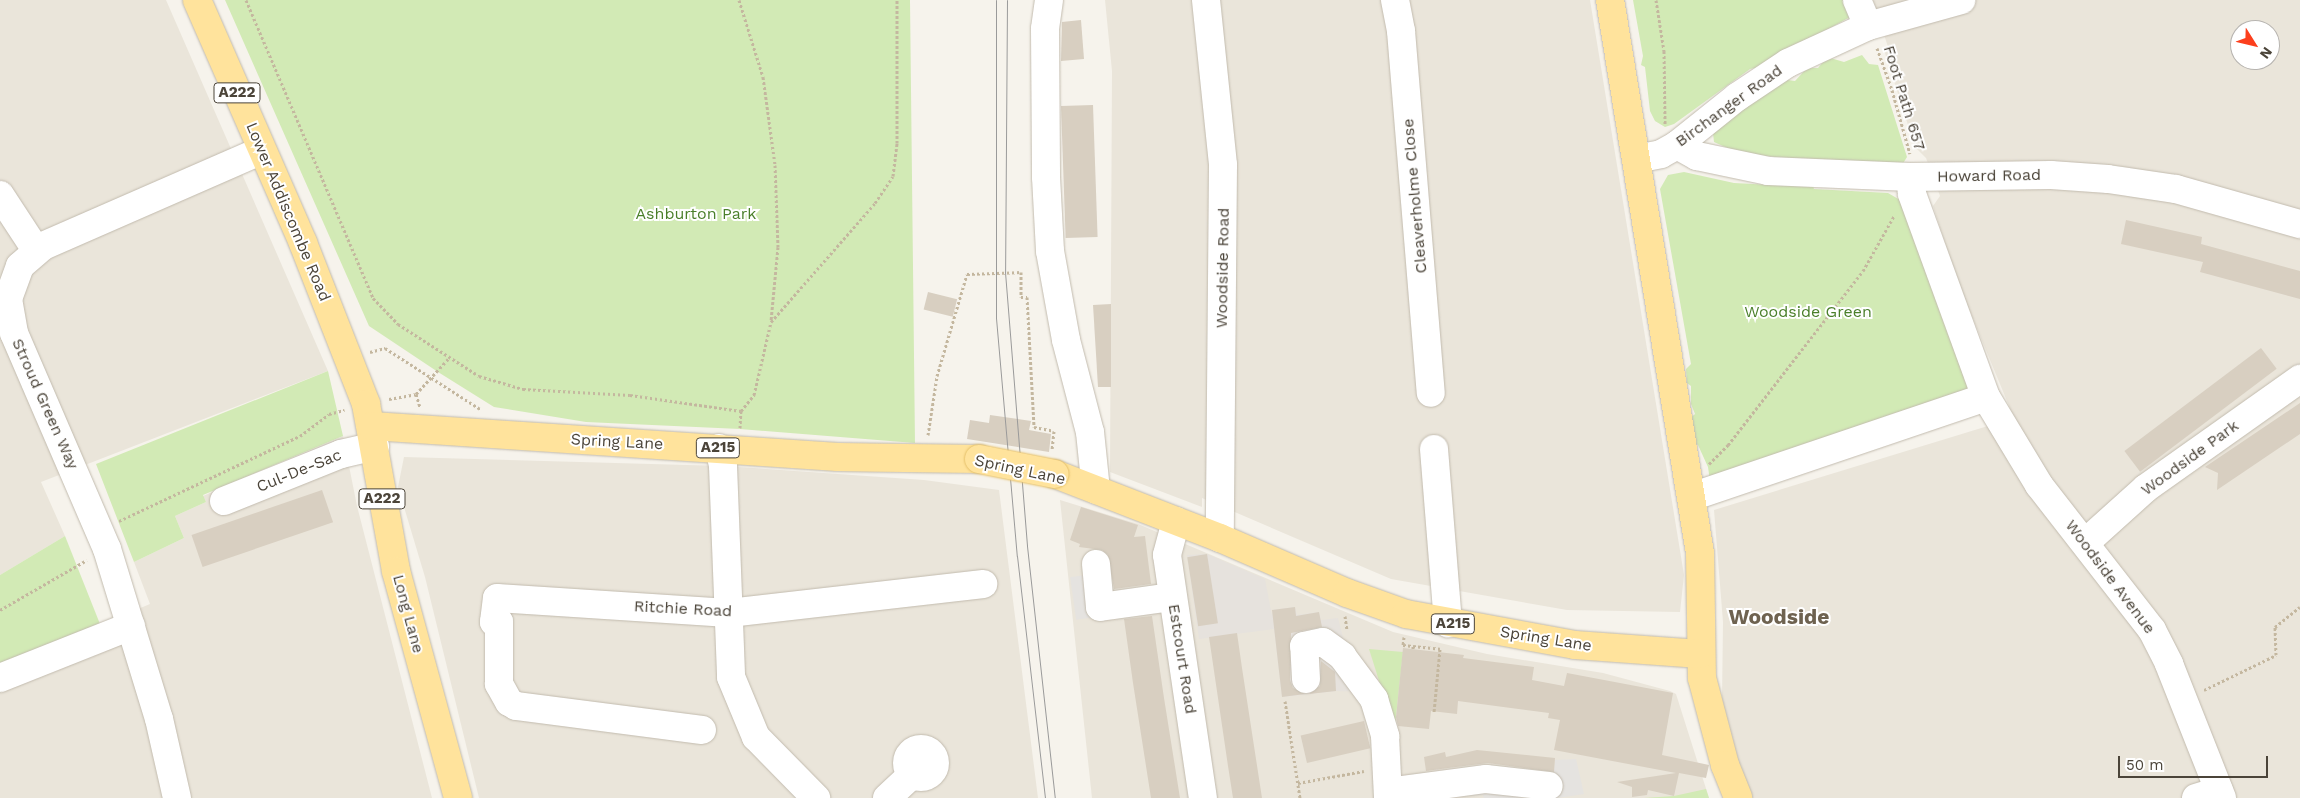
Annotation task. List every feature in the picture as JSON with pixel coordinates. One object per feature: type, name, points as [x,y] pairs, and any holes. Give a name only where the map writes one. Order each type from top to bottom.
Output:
[{"type":"main road","name":"Lower Addiscombe Road","points":[[197,0],[260,151],[350,357],[374,436]]},
{"type":"main road","points":[[1610,0],[1636,159],[1698,496],[1702,575],[1700,654],[1712,720],[1738,798]]},
{"type":"main road","name":"Spring Lane","points":[[374,436],[719,448],[838,457],[980,459],[1052,473],[1220,538],[1348,593],[1406,614],[1575,646],[1700,654]]},
{"type":"main road","name":"Long Lane","points":[[374,436],[396,570],[458,798]]},
{"type":"street","points":[[1048,0],[1045,29],[1046,177],[1050,251],[1066,340],[1090,432],[1096,490]]},
{"type":"street","name":"Woodside Road","points":[[1206,0],[1223,166],[1220,538]]},
{"type":"street","name":"Cleaverholme Close","points":[[1395,0],[1401,31],[1431,393]]},
{"type":"street","points":[[1857,0],[1868,26]]},
{"type":"street","name":"Birchanger Road","points":[[1636,159],[1662,154],[1670,136],[1737,97],[1788,63],[1868,26],[1961,0]]},
{"type":"street","name":"Howard Road","points":[[1670,136],[1697,156],[1768,170],[1911,186],[2051,175],[2108,179],[2176,189],[2300,224]]},
{"type":"street","name":"Stroud Green Way","points":[[177,798],[132,626],[103,540],[5,329],[8,300],[14,277],[36,250],[260,151]]},
{"type":"street","points":[[1698,496],[1986,397],[1911,186]]},
{"type":"street","points":[[0,195],[36,250]]},
{"type":"street","name":"Woodside Park","points":[[2084,543],[2146,488],[2300,380]]},
{"type":"street","name":"Woodside Avenue","points":[[1986,397],[2039,485],[2152,630],[2184,700],[2212,796]]},
{"type":"street","name":"Cul-De-Sac","points":[[224,502],[341,454],[374,436]]},
{"type":"street","points":[[719,448],[723,466],[731,677],[756,737],[816,798]]},
{"type":"street","points":[[1434,449],[1448,623]]},
{"type":"street","name":"Estcourt Road","points":[[1176,521],[1167,555],[1203,798]]},
{"type":"street","points":[[1096,564],[1100,606],[1172,597]]},
{"type":"street","name":"Ritchie Road","points":[[702,730],[516,706],[504,697],[499,684],[499,622],[494,622],[497,598],[729,613],[983,584]]},
{"type":"street","points":[[0,678],[132,626]]},
{"type":"street","points":[[1306,679],[1304,646],[1323,642],[1342,656],[1374,699],[1385,736],[1388,786],[1486,779],[1549,786]]},
{"type":"street","points":[[888,798],[912,776]]},
{"type":"path","points":[[246,0],[373,298],[398,324],[479,376],[522,389],[630,395],[741,411],[754,395],[771,322],[778,247],[775,165],[763,77],[739,0]]},
{"type":"path","points":[[771,322],[875,203],[893,176],[897,143],[897,0]]},
{"type":"path","points":[[1656,0],[1664,51],[1670,136]]},
{"type":"path","name":"Foot Path 657","points":[[1868,26],[1910,148],[1911,186]]},
{"type":"path","points":[[1698,496],[1702,472],[1728,445],[1790,368],[1863,271],[1884,238],[1900,200],[1911,186]]},
{"type":"path","points":[[924,458],[937,376],[967,274],[1021,272],[1021,297],[1027,297],[1034,427],[1054,431],[1052,473]]},
{"type":"path","points":[[350,357],[385,348],[483,411]]},
{"type":"path","points":[[383,400],[416,394],[432,379],[449,358]]},
{"type":"path","points":[[0,610],[103,540],[300,436],[328,414],[345,409]]},
{"type":"path","points":[[2184,700],[2276,655],[2275,627],[2300,607]]},
{"type":"path","points":[[1413,646],[1440,650],[1434,712]]},
{"type":"path","points":[[1285,701],[1300,798]]},
{"type":"path","points":[[1298,783],[1388,786]]},
{"type":"shaded area","points":[[0,0],[166,0],[328,371],[41,482],[65,536],[0,575]]},
{"type":"shaded area","points":[[1105,0],[1590,0],[1684,575],[1680,612],[1567,610],[1391,579],[1202,498],[1202,507],[1110,472],[1112,71]]},
{"type":"shaded area","points":[[1873,0],[2300,0],[2300,798],[1752,798],[1733,747],[1722,700],[1723,622],[1714,510],[2014,418],[1957,280],[1933,206],[1940,196],[1926,158],[1915,147],[1885,53],[1888,47]]},
{"type":"shaded area","points":[[343,436],[357,506],[432,798],[0,798],[0,667],[150,604],[134,562],[184,538],[175,516],[206,502],[203,496]]},
{"type":"shaded area","points":[[404,457],[723,466],[924,480],[999,490],[1038,798],[479,798],[425,577],[398,487]]},
{"type":"shaded area","points":[[1060,500],[1138,524],[1393,632],[1487,654],[1603,673],[1670,691],[1676,694],[1709,798],[1092,798]]},
{"type":"shaded area","points":[[1207,554],[1265,579],[1272,616],[1272,610],[1295,607],[1297,615],[1319,612],[1321,620],[1338,618],[1349,661],[1364,692],[1336,691],[1282,697],[1274,629],[1199,639],[1187,555]]},
{"type":"shaded area","points":[[1086,575],[1092,618],[1076,620],[1070,577]]},
{"type":"shaded area","points":[[1576,759],[1584,794],[1557,798],[1484,798],[1483,795],[1428,798],[1553,775],[1555,760]]},
{"type":"green space","name":"Ashburton Park","points":[[225,0],[910,0],[915,443],[740,429],[586,422],[494,407],[438,372],[369,326]]},
{"type":"green space","points":[[1633,0],[1855,0],[1850,17],[1760,67],[1750,69],[1674,124],[1665,127],[1655,121],[1650,111],[1645,67],[1641,65],[1643,56]]},
{"type":"green space","points":[[1862,55],[1869,64],[1878,65],[1907,157],[1902,165],[1814,161],[1757,155],[1734,151],[1714,142],[1713,133],[1780,79],[1795,81],[1807,68],[1818,68],[1827,57],[1844,62]]},
{"type":"green space","name":"Woodside Green","points":[[1684,172],[1734,183],[1772,185],[1774,182],[1813,186],[1814,189],[1888,193],[1907,204],[1970,375],[1968,391],[1892,414],[1710,481],[1708,467],[1698,445],[1694,443],[1687,421],[1695,414],[1691,404],[1691,386],[1687,383],[1686,369],[1691,364],[1660,189],[1668,175]]},
{"type":"green space","points":[[328,371],[343,436],[203,495],[206,502],[175,516],[184,538],[134,562],[96,464]]},
{"type":"green space","points":[[65,536],[100,624],[0,667],[0,575]]},
{"type":"green space","points":[[1369,649],[1403,652],[1395,725],[1393,725]]},
{"type":"green space","points":[[1706,789],[1709,798],[1644,798],[1674,796]]},
{"type":"building","points":[[1081,20],[1084,59],[1061,61],[1062,22]]},
{"type":"building","points":[[1093,105],[1098,237],[1066,238],[1061,106]]},
{"type":"building","points":[[2126,220],[2202,237],[2201,244],[2300,271],[2300,299],[2200,272],[2203,262],[2121,244]]},
{"type":"building","points":[[928,292],[957,299],[953,317],[924,309]]},
{"type":"building","points":[[1111,304],[1111,387],[1098,387],[1093,305]]},
{"type":"building","points":[[2261,348],[2277,369],[2140,472],[2124,451]]},
{"type":"building","points":[[2300,403],[2300,434],[2217,490],[2218,473],[2205,467]]},
{"type":"building","points":[[990,415],[1031,421],[1029,430],[1051,434],[1049,452],[967,439],[970,420],[989,423]]},
{"type":"building","points":[[322,490],[333,522],[203,567],[192,535]]},
{"type":"building","points":[[1081,507],[1138,525],[1134,537],[1145,536],[1151,584],[1114,589],[1108,555],[1102,550],[1079,547],[1080,544],[1070,540]]},
{"type":"building","points":[[1207,554],[1218,623],[1198,626],[1187,557]]},
{"type":"building","points":[[1295,607],[1296,616],[1319,612],[1322,627],[1291,633],[1290,680],[1293,688],[1305,694],[1282,697],[1272,610]]},
{"type":"building","points":[[1152,616],[1180,798],[1151,798],[1133,683],[1124,619]]},
{"type":"building","points":[[1237,633],[1262,798],[1233,798],[1228,766],[1209,637]]},
{"type":"building","points":[[1403,648],[1464,655],[1463,658],[1534,667],[1532,680],[1564,686],[1567,673],[1673,693],[1662,755],[1709,765],[1706,778],[1679,773],[1674,796],[1648,790],[1647,795],[1632,797],[1632,787],[1617,782],[1676,773],[1554,750],[1560,720],[1548,718],[1549,713],[1458,701],[1457,714],[1431,711],[1429,729],[1398,726],[1396,717]]},
{"type":"building","points":[[1321,661],[1335,672],[1336,691],[1309,694],[1320,686]]},
{"type":"building","points":[[1364,721],[1370,748],[1307,763],[1301,736]]},
{"type":"building","points":[[1477,750],[1555,758],[1554,772],[1488,763],[1426,771],[1424,757],[1445,752],[1446,757]]},
{"type":"tram line","points":[[996,0],[996,318],[1017,556],[1045,798]]},
{"type":"tram line","points":[[1007,0],[1005,272],[1027,546],[1055,798]]},
{"type":"district","name":"Woodside","points":[[1779,617]]}]
